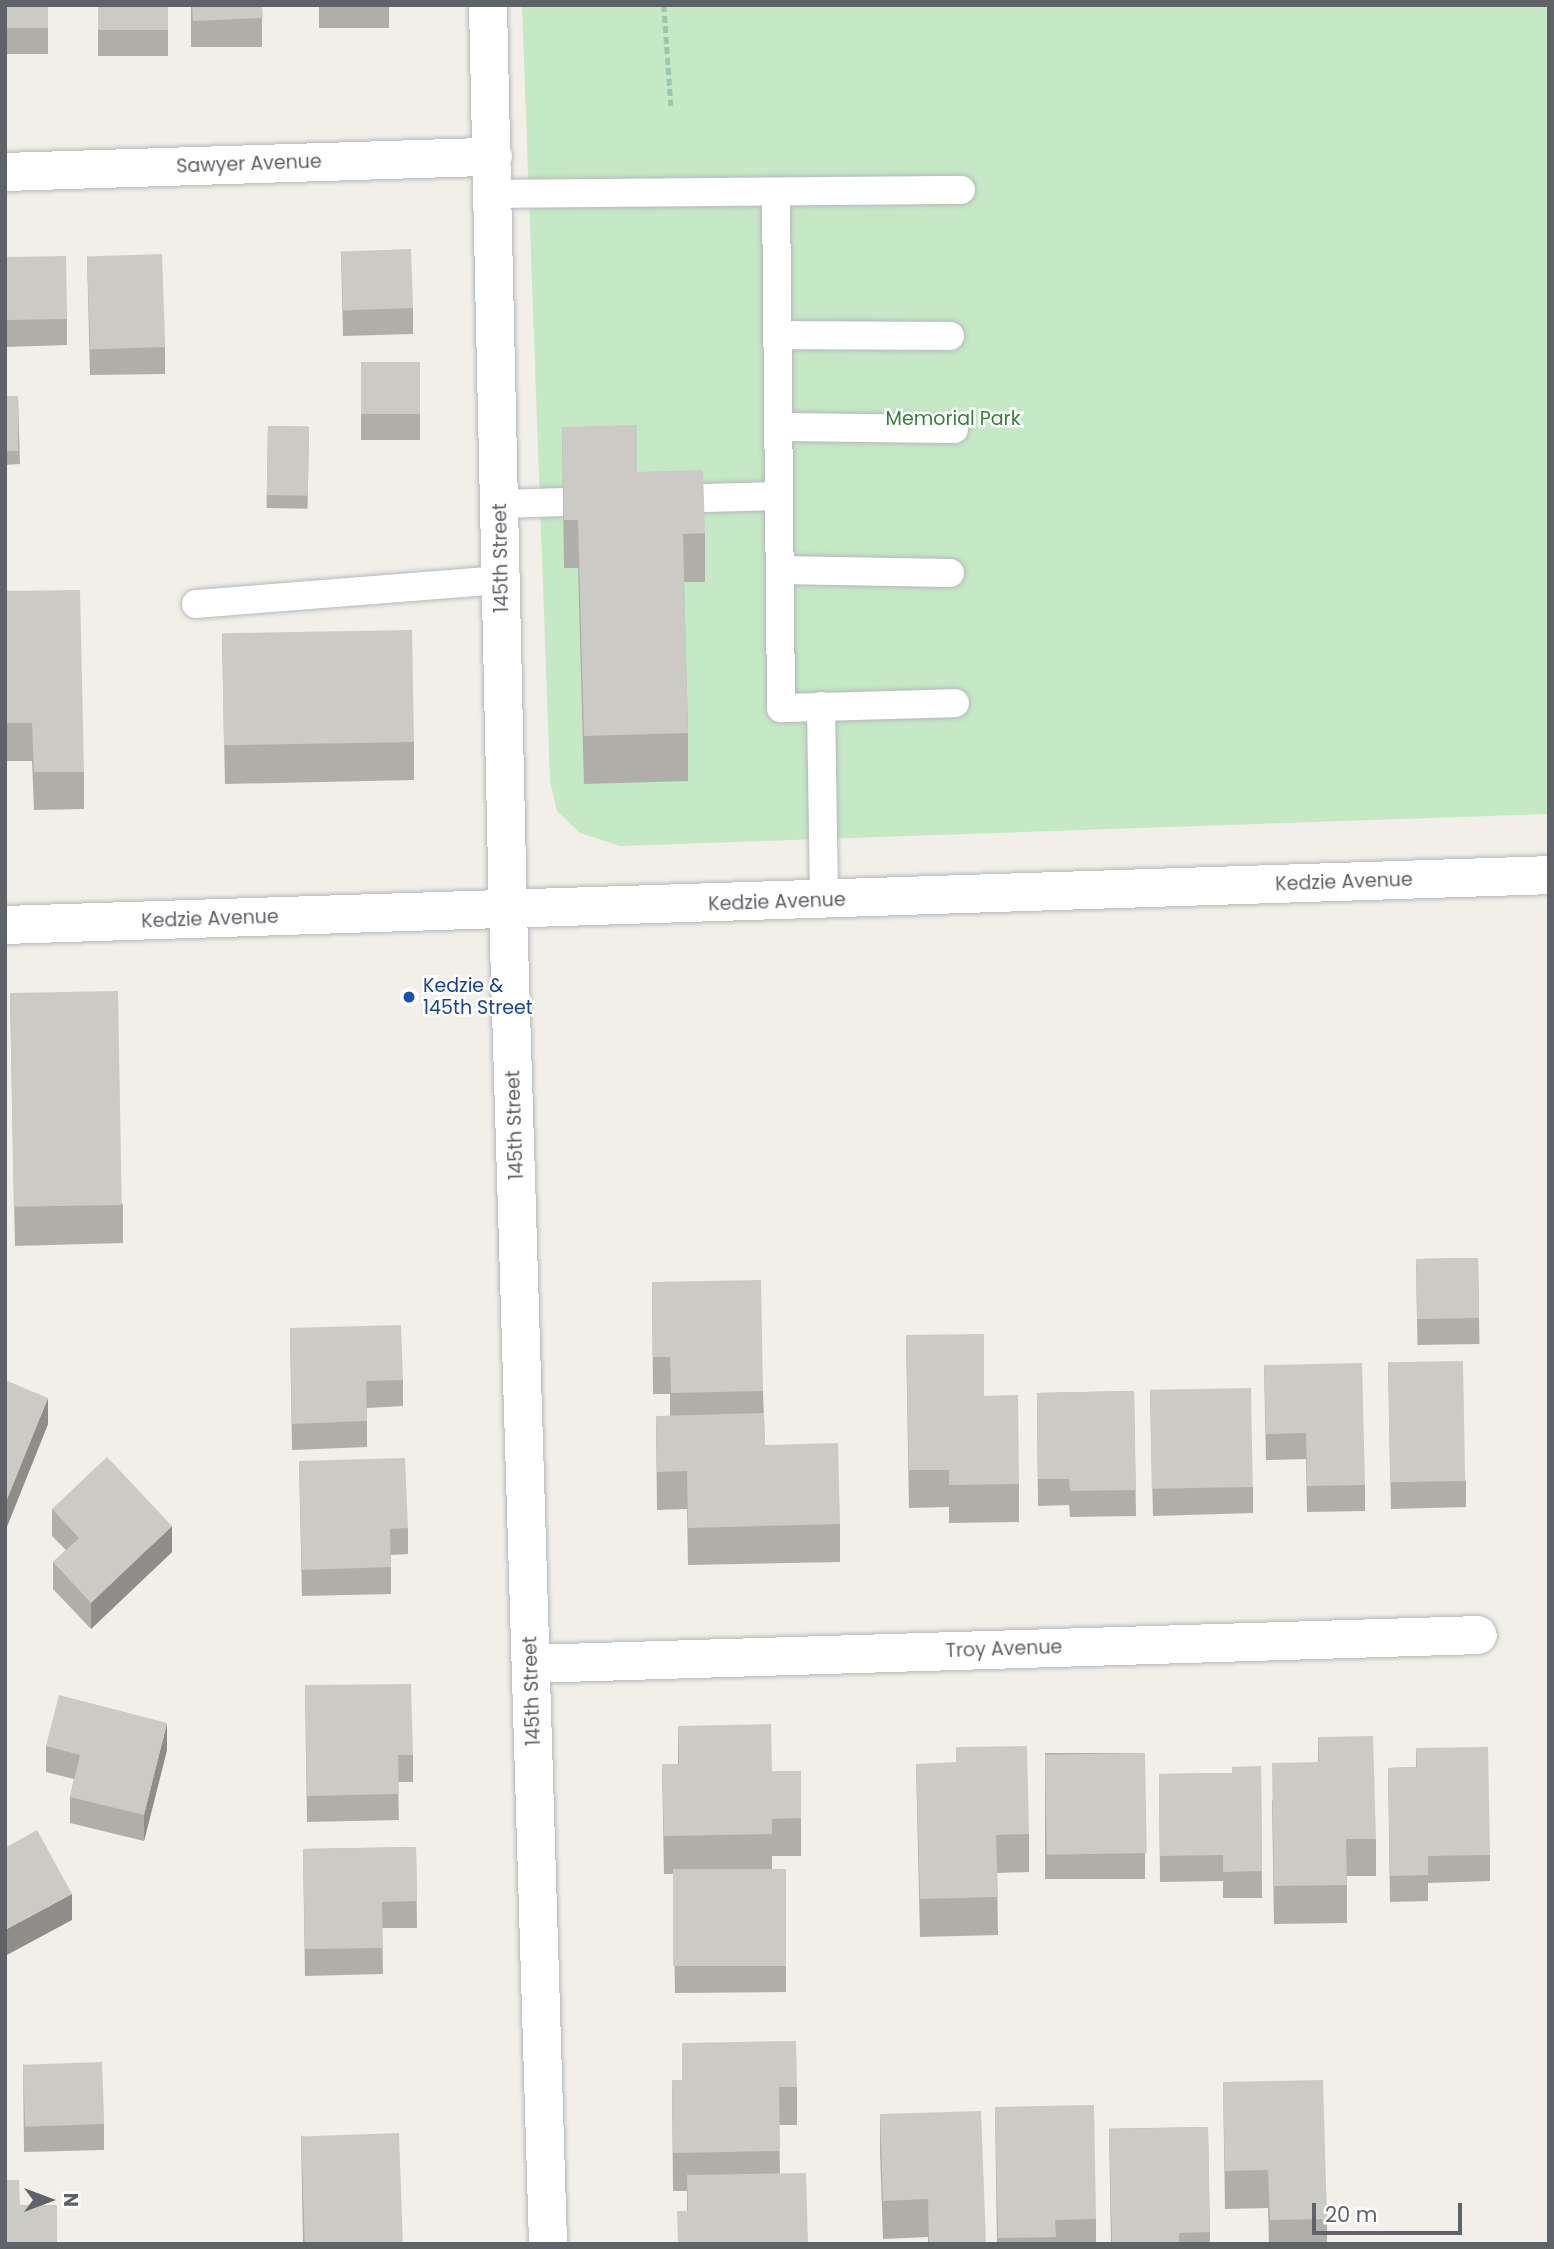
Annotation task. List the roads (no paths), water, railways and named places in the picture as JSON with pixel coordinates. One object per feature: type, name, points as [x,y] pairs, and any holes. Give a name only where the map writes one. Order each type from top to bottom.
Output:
[{"type":"street","name":"145th Street","points":[[488,5],[509,911],[548,2244]]},
{"type":"street","name":"Sawyer Avenue","points":[[5,172],[493,157]]},
{"type":"street","name":"Kedzie Avenue","points":[[5,925],[509,911],[1549,875]]},
{"type":"street","name":"Troy Avenue","points":[[531,1664],[1478,1635]]},
{"type":"lane","points":[[494,194],[961,190]]},
{"type":"lane","points":[[776,192],[781,708],[955,703]]},
{"type":"lane","points":[[777,335],[950,335]]},
{"type":"lane","points":[[778,427],[954,429]]},
{"type":"lane","points":[[500,504],[779,496]]},
{"type":"lane","points":[[780,570],[950,573]]},
{"type":"lane","points":[[196,604],[502,580]]},
{"type":"lane","points":[[821,706],[824,900]]},
{"type":"place","name":"Kedzie & 145th Street","points":[[409,997]]},
{"type":"park label","name":"Memorial Park","points":[[953,419]]}]
